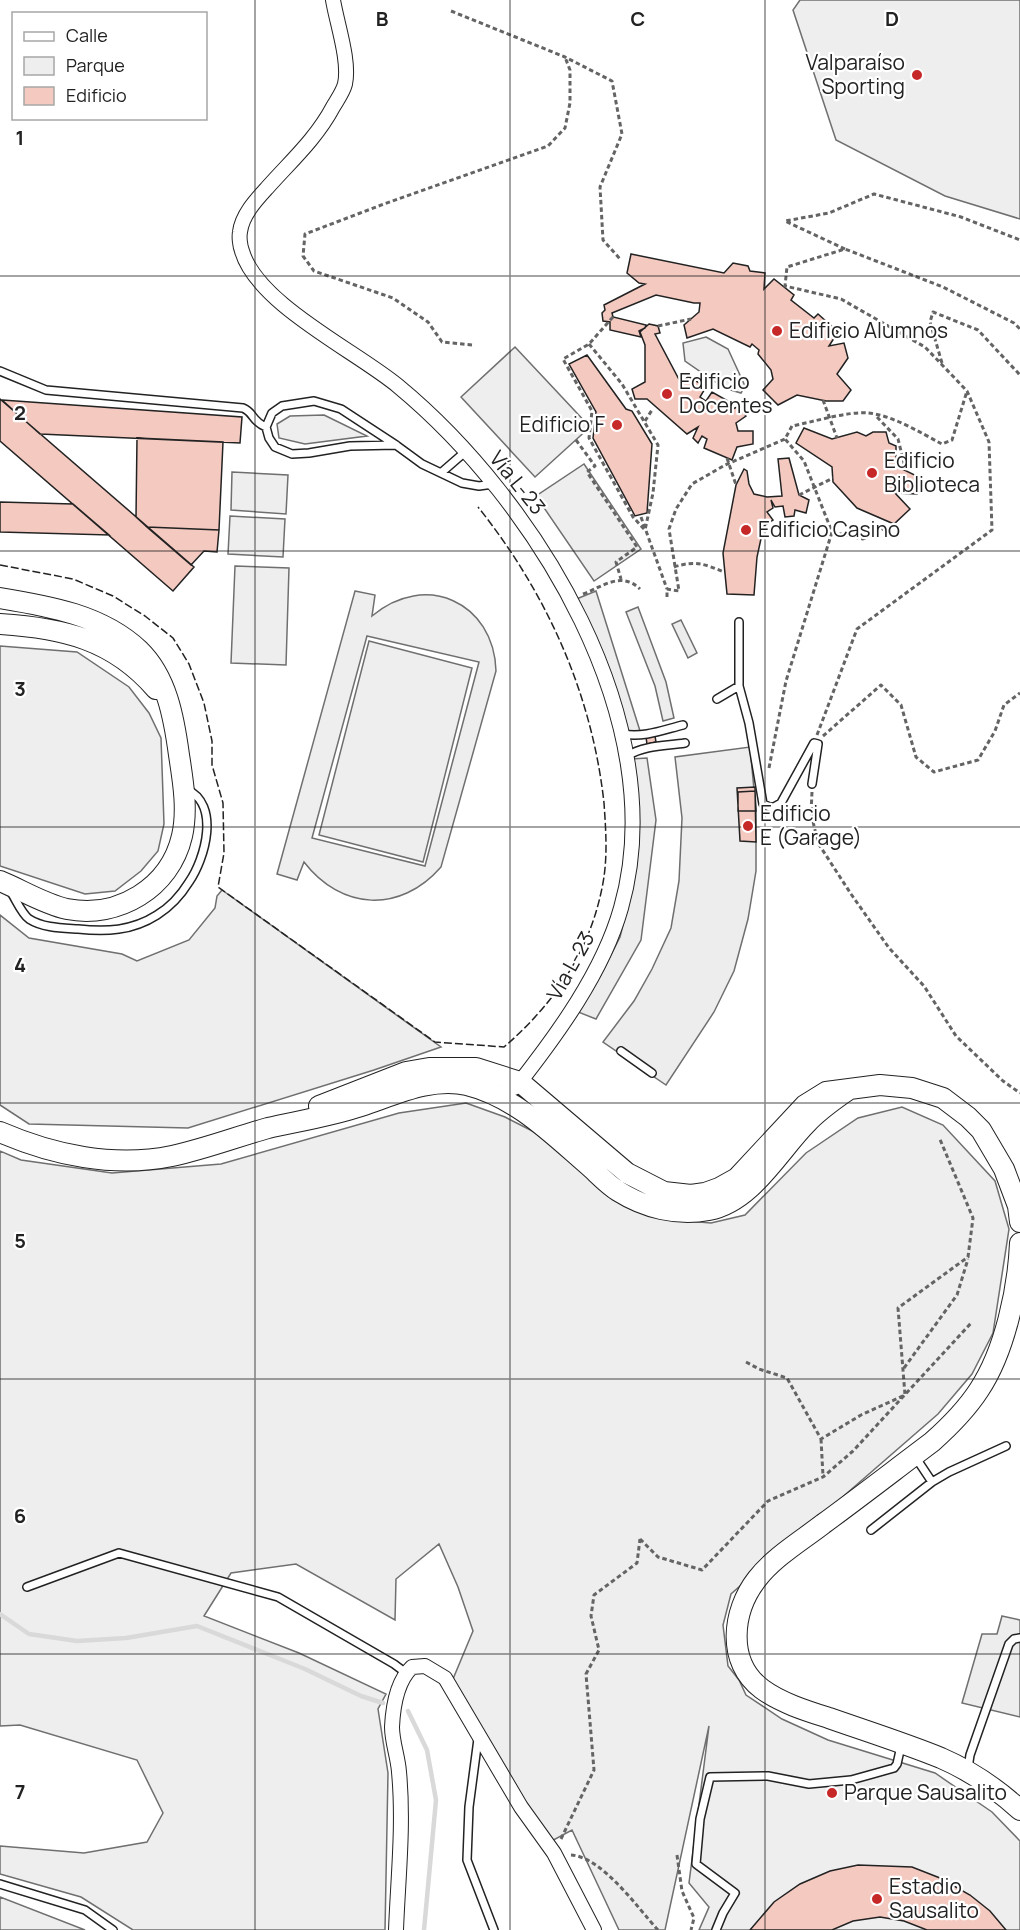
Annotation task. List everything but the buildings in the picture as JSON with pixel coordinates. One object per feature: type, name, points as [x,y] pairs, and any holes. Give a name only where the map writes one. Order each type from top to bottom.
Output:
[{"type":"main road","points":[[0,598],[64,610],[119,635],[141,652],[163,685],[176,730],[184,788],[184,823],[178,850],[165,874],[133,900],[107,909],[79,910],[52,904],[2,882]]},
{"type":"main road","points":[[0,624],[62,632],[88,639],[139,671],[170,708]]},
{"type":"main road","points":[[267,1129],[406,1072],[429,1068],[476,1068],[520,1082],[627,1173],[664,1192],[691,1195],[719,1188],[737,1178],[805,1105],[826,1092],[880,1085],[912,1088],[943,1098],[968,1117],[989,1141],[1004,1169],[1018,1206],[1020,1222]]},
{"type":"main road","points":[[0,1132],[51,1150],[103,1160],[132,1160],[171,1156],[360,1106],[425,1085],[446,1083],[466,1085],[488,1093],[521,1110],[554,1134],[618,1191],[657,1209],[688,1213],[712,1210],[754,1185],[805,1124],[848,1090]]},
{"type":"main road","points":[[1020,1242],[1016,1283],[1009,1314],[992,1369],[980,1390],[955,1422],[784,1554],[758,1578],[746,1595],[738,1615],[735,1638],[739,1655],[747,1672],[761,1689],[788,1703],[968,1770],[1001,1793],[1020,1810]]},
{"type":"street","name":"Vía L-23","points":[[333,0],[343,48],[345,85],[325,122],[311,141],[257,199],[244,218],[239,233],[248,267],[263,287],[287,309],[396,384],[435,418],[527,527],[571,599],[595,651],[623,734],[627,756],[634,807],[633,832],[627,883],[613,932],[591,979],[578,1000],[520,1082]]},
{"type":"street","points":[[488,1093],[512,1090],[520,1082]]},
{"type":"street","points":[[520,1082],[517,1096],[521,1110]]},
{"type":"street","points":[[396,1930],[400,1812],[399,1772],[392,1728],[396,1697],[406,1673],[412,1667],[425,1666],[445,1678],[521,1807],[554,1853],[594,1930]]},
{"type":"lane","points":[[0,371],[46,390],[243,408],[250,411],[257,423],[266,427]]},
{"type":"lane","points":[[396,445],[350,446],[292,454],[275,447],[266,427],[272,413],[282,406],[314,401],[340,409],[396,445],[422,464],[462,483],[479,486],[493,484]]},
{"type":"lane","points":[[442,472],[465,452]]},
{"type":"lane","points":[[740,622],[739,686],[749,723],[763,804],[772,808],[781,803],[814,743],[819,744],[812,784]]},
{"type":"lane","points":[[717,699],[739,686]]},
{"type":"lane","points":[[623,734],[645,735],[683,725]]},
{"type":"lane","points":[[627,756],[648,747],[685,743]]},
{"type":"lane","points":[[621,1050],[652,1073]]},
{"type":"lane","points":[[871,1530],[932,1482],[1006,1446]]},
{"type":"lane","points":[[914,1455],[932,1482]]},
{"type":"lane","points":[[27,1587],[119,1553],[278,1598],[406,1673]]},
{"type":"lane","points":[[968,1770],[970,1755],[1009,1644],[1014,1639],[1020,1638]]},
{"type":"lane","points":[[479,1734],[469,1807],[467,1860],[494,1930]]},
{"type":"lane","points":[[716,1930],[735,1893],[696,1864],[700,1819],[710,1777],[768,1776],[809,1784],[851,1780],[894,1768],[902,1744]]},
{"type":"lane","points":[[0,1884],[85,1910],[113,1930]]},
{"type":"path","points":[[451,11],[565,57],[612,81],[622,134],[600,187],[603,240],[621,260]]},
{"type":"path","points":[[472,345],[442,342],[428,322],[393,298],[314,271],[303,256],[305,234],[548,146],[565,128],[570,103],[570,70],[565,57]]},
{"type":"path","points":[[1020,240],[961,217],[874,194],[829,213],[785,221],[844,249],[943,287],[1014,323],[1020,329]]},
{"type":"path","points":[[814,743],[857,629],[992,530],[989,442],[967,391],[926,347],[840,299],[785,286],[787,267],[844,249]]},
{"type":"path","points":[[942,364],[930,322],[933,312],[978,330],[1020,375]]},
{"type":"path","points":[[613,317],[589,344],[563,359],[592,411],[589,438],[633,517],[645,530]]},
{"type":"path","points":[[658,326],[691,319]]},
{"type":"path","points":[[589,344],[622,384],[658,445],[653,493],[645,530]]},
{"type":"path","points":[[667,589],[679,591],[669,529],[676,509],[692,484],[725,465],[785,439],[792,426],[867,413],[906,424],[942,444],[952,440],[967,391]]},
{"type":"path","points":[[823,400],[837,438]]},
{"type":"path","points":[[644,422],[652,410]]},
{"type":"path","points":[[876,415],[898,439],[905,467]]},
{"type":"path","points":[[770,768],[786,681],[832,532],[804,461],[785,439]]},
{"type":"path","points":[[576,440],[595,466],[587,472],[637,547],[616,562],[621,579]]},
{"type":"path","points":[[727,458],[736,485]]},
{"type":"path","points":[[799,495],[833,478]]},
{"type":"path","points":[[641,517],[667,589],[667,597]]},
{"type":"path","points":[[832,532],[862,539],[885,528]]},
{"type":"path","points":[[674,567],[689,562],[703,564],[724,573]]},
{"type":"path","points":[[571,599],[621,579],[633,582],[640,589]]},
{"type":"path","points":[[814,743],[881,686],[902,705],[916,757],[934,772],[978,760],[995,731],[1004,705],[1020,693]]},
{"type":"path","points":[[812,784],[811,813],[818,843],[851,894],[889,948],[924,986],[956,1036],[1003,1081],[1020,1093]]},
{"type":"path","points":[[903,1369],[957,1295],[968,1257],[973,1218],[939,1137]]},
{"type":"path","points":[[905,1395],[898,1308],[968,1257]]},
{"type":"path","points":[[658,1930],[599,1866],[579,1856],[554,1853],[594,1770],[586,1674],[599,1650],[591,1616],[594,1595],[637,1563],[640,1539],[658,1557],[702,1570],[768,1501],[823,1477],[853,1450],[972,1322]]},
{"type":"path","points":[[746,1362],[787,1378],[821,1439],[823,1477]]},
{"type":"path","points":[[821,1439],[861,1415],[905,1395]]},
{"type":"path","points":[[677,1855],[682,1891],[694,1918],[691,1930]]},
{"type":"green space","name":"Valparaíso Sporting","points":[[800,0],[1020,0],[1020,219],[945,196],[836,140],[793,10]]},
{"type":"green space","points":[[706,337],[728,349],[745,386],[741,393],[724,388],[685,361],[683,343]]},
{"type":"green space","points":[[515,347],[590,427],[535,477],[461,397]]},
{"type":"green space","points":[[324,415],[367,436],[305,444],[279,438],[277,424],[290,416]]},
{"type":"green space","points":[[584,464],[641,549],[594,581],[536,496]]},
{"type":"green space","points":[[232,472],[288,475],[286,514],[231,510]]},
{"type":"green space","points":[[230,516],[285,519],[283,557],[228,554]]},
{"type":"green space","points":[[235,566],[289,568],[286,665],[231,663]]},
{"type":"green space","points":[[355,591],[375,595],[372,616],[392,603],[413,596],[434,595],[453,601],[470,611],[483,627],[492,647],[496,671],[441,867],[425,882],[408,893],[389,899],[371,900],[353,897],[335,890],[319,878],[304,862],[297,880],[277,874]],"holes":[[[367,636],[479,662],[425,866],[312,838]]]},
{"type":"green space","points":[[369,641],[472,668],[423,862],[319,835]]},
{"type":"green space","points":[[0,646],[77,652],[129,687],[149,713],[161,738],[164,824],[158,851],[141,871],[115,891],[85,894],[0,866]]},
{"type":"green space","points":[[222,890],[441,1047],[188,1128],[29,1124],[0,1105],[0,915],[29,938],[122,954],[137,961],[189,940],[215,908],[217,896]]},
{"type":"green space","points":[[466,1103],[505,1117],[550,1140],[663,1219],[711,1223],[745,1215],[806,1153],[858,1118],[902,1107],[943,1125],[995,1181],[1009,1229],[993,1333],[972,1374],[938,1414],[731,1594],[723,1625],[728,1666],[739,1680],[746,1695],[782,1719],[828,1740],[935,1773],[992,1812],[1020,1841],[1020,1930],[699,1930],[709,1907],[689,1883],[709,1726],[665,1930],[619,1930],[572,1830],[546,1844],[512,1780],[453,1679],[473,1631],[458,1587],[439,1544],[396,1579],[395,1620],[296,1564],[231,1573],[204,1616],[299,1653],[386,1694],[378,1709],[388,1773],[385,1930],[133,1930],[81,1897],[0,1874],[0,1846],[84,1853],[147,1842],[163,1813],[137,1760],[20,1725],[0,1726],[0,1151],[21,1160],[112,1173],[221,1164],[399,1113]]},
{"type":"green space","points":[[0,1897],[85,1930],[0,1930]]},
{"type":"shaded area","points":[[596,591],[640,731],[622,734],[574,600]]},
{"type":"shaded area","points":[[638,607],[666,682],[674,718],[663,721],[655,686],[626,612]]},
{"type":"shaded area","points":[[681,620],[697,653],[688,658],[672,624]]},
{"type":"shaded area","points":[[750,747],[756,811],[756,871],[748,919],[734,971],[714,1012],[666,1085],[603,1042],[634,1001],[671,928],[679,881],[682,818],[675,757]]},
{"type":"shaded area","points":[[647,758],[656,820],[641,940],[596,1019],[578,1012],[601,975],[620,937],[632,889],[639,831],[631,759]]},
{"type":"shaded area","points":[[1002,1616],[1020,1620],[1020,1717],[962,1703],[982,1634],[997,1634]]},
{"type":"waterway","points":[[0,1614],[29,1634],[77,1641],[126,1638],[197,1626],[305,1669],[361,1696],[383,1703]]},
{"type":"waterway","points":[[408,1711],[427,1750],[436,1800],[424,1930]]},
{"type":"fence","points":[[0,565],[73,579],[113,596],[145,616],[173,638],[189,664],[204,703],[212,741],[212,765],[223,803],[224,853],[218,887],[435,1042],[504,1047],[522,1031],[553,995],[578,956],[588,934],[604,877],[606,856],[604,803],[589,722],[562,646],[525,574],[478,507]]},
{"type":"place","name":"Valparaíso Sporting","points":[[917,75]]},
{"type":"place","name":"Edificio Alumnos","points":[[777,331]]},
{"type":"place","name":"Edificio Docentes","points":[[667,394]]},
{"type":"place","name":"Edificio F","points":[[617,425]]},
{"type":"place","name":"Edificio Biblioteca","points":[[872,473]]},
{"type":"place","name":"Edificio Casino","points":[[746,530]]},
{"type":"place","name":"Edificio E (Garage)","points":[[748,826]]},
{"type":"place","name":"Parque Sausalito","points":[[832,1793]]},
{"type":"place","name":"Estadio Sausalito","points":[[877,1899]]}]
